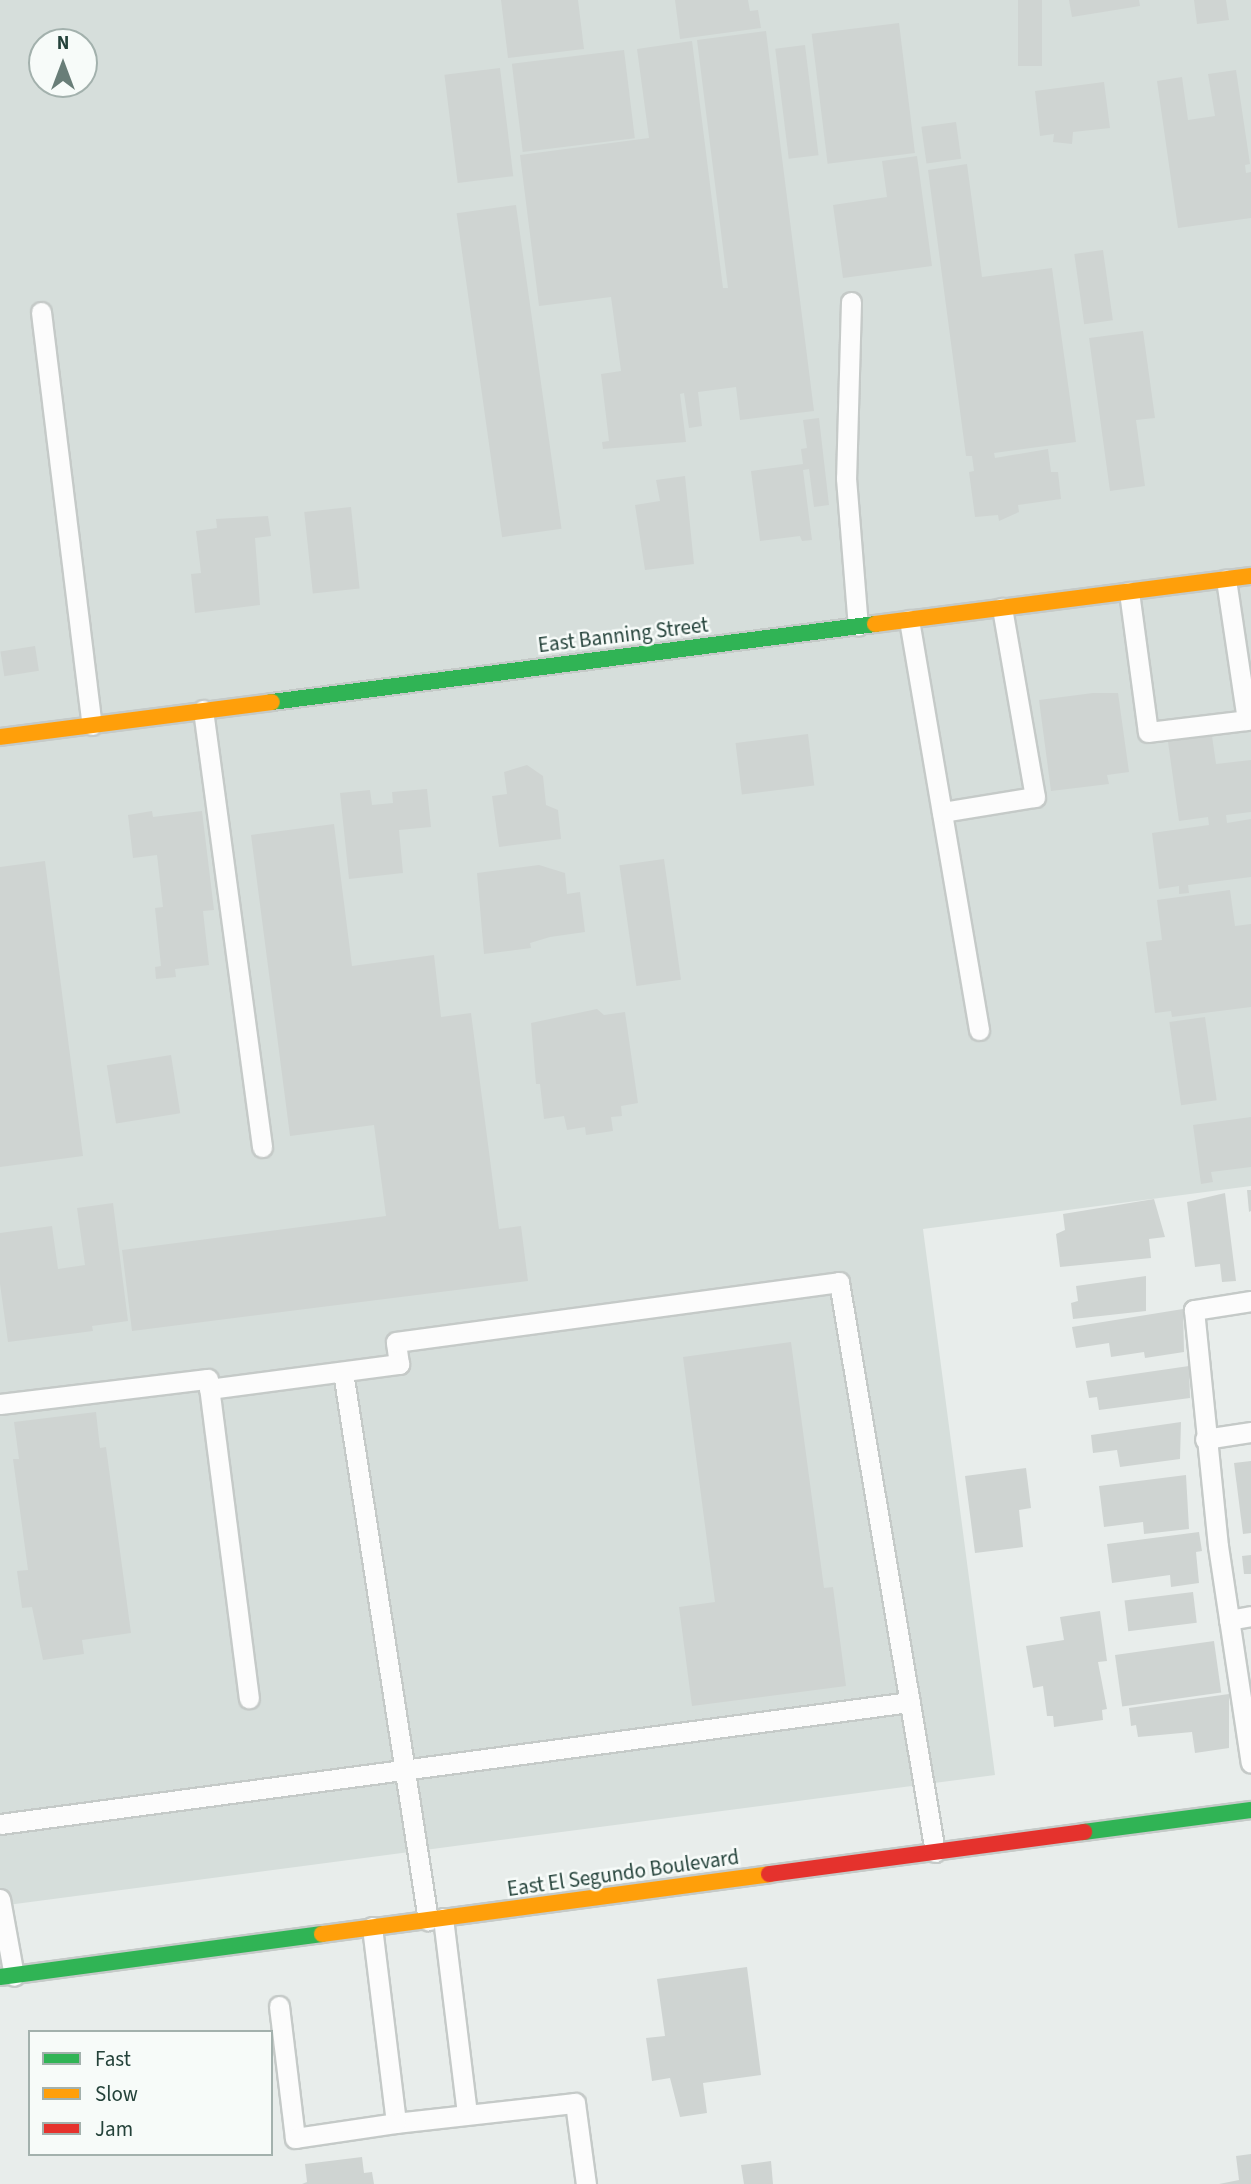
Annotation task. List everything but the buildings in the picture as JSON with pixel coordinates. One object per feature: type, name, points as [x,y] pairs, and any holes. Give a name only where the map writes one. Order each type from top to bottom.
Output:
[{"type":"street","name":"East Banning Street","points":[[0,737],[1251,576]]},
{"type":"street","name":"East El Segundo Boulevard","points":[[7,1977],[1251,1810]]},
{"type":"lane","points":[[851,302],[846,478],[858,626]]},
{"type":"lane","points":[[41,312],[92,725]]},
{"type":"lane","points":[[1129,592],[1148,732],[1247,719],[1226,580]]},
{"type":"lane","points":[[942,812],[1035,797],[1002,608]]},
{"type":"lane","points":[[909,620],[979,1030]]},
{"type":"lane","points":[[203,710],[262,1147]]},
{"type":"lane","points":[[209,1389],[398,1364],[396,1342],[839,1282],[936,1852]]},
{"type":"lane","points":[[1251,1301],[1194,1310],[1205,1438],[1251,1763]]},
{"type":"lane","points":[[343,1372],[401,1770],[435,1919],[467,2113]]},
{"type":"lane","points":[[0,1404],[208,1379],[249,1698]]},
{"type":"lane","points":[[1205,1438],[1251,1432]]},
{"type":"lane","points":[[1229,1620],[1251,1616]]},
{"type":"lane","points":[[0,1824],[910,1702]]},
{"type":"lane","points":[[0,1899],[7,1977]]},
{"type":"lane","points":[[372,1927],[396,2123]]},
{"type":"lane","points":[[279,2006],[295,2138],[467,2113],[575,2103],[586,2184]]},
{"type":"shaded area","points":[[0,0],[1251,0],[1251,1186],[923,1229],[995,1775],[0,1906]]},
{"type":"traffic: fast","points":[[272,702],[875,624]]},
{"type":"traffic: fast","points":[[1084,1832],[1251,1810]]},
{"type":"traffic: fast","points":[[0,1977],[322,1934]]},
{"type":"traffic: slow","points":[[875,624],[1251,576]]},
{"type":"traffic: slow","points":[[0,737],[272,702]]},
{"type":"traffic: slow","points":[[322,1934],[769,1874]]},
{"type":"traffic: jam","points":[[769,1874],[1084,1832]]}]
